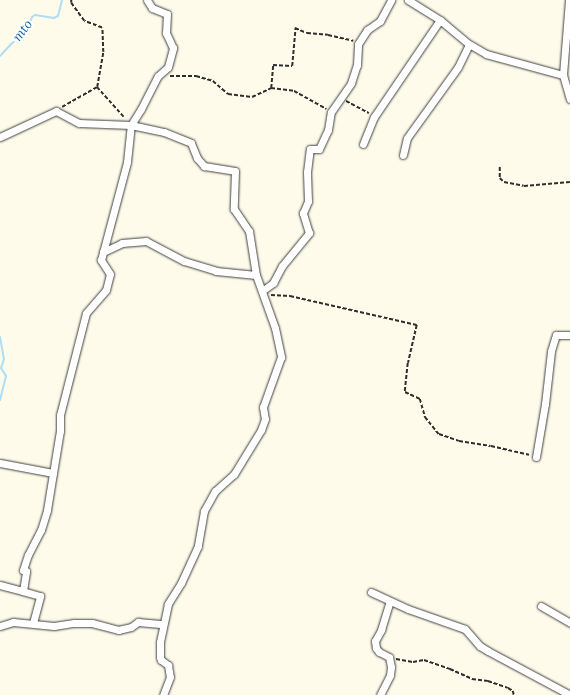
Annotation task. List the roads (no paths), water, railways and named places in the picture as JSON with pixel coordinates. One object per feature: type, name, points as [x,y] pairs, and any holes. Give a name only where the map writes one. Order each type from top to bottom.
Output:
[{"type":"street","points":[[23,591],[26,571],[23,570],[28,555],[41,530],[47,510],[60,430],[60,415],[78,342],[86,313],[106,290],[110,274],[101,260],[127,162],[131,125],[158,76],[168,67],[173,48],[166,33],[167,14],[152,8],[147,0]]},
{"type":"street","points":[[262,293],[273,282],[282,266],[308,233],[303,213],[308,201],[306,172],[310,149],[319,150],[328,130],[331,112],[339,98],[351,83],[357,64],[358,44],[367,30],[380,21],[391,0]]},
{"type":"street","points":[[408,0],[440,20],[469,44],[486,54],[514,63],[563,75]]},
{"type":"street","points":[[569,0],[563,75],[570,98]]},
{"type":"street","points":[[363,144],[374,117],[440,20]]},
{"type":"street","points":[[403,155],[407,138],[458,67],[469,44]]},
{"type":"street","points":[[0,137],[56,111],[79,123],[131,125],[164,132],[191,143],[197,158],[204,166],[235,172],[234,209],[249,231],[256,275],[275,328],[281,357],[263,407],[265,419],[263,425],[234,474],[215,491],[204,511],[198,546],[181,583],[168,604],[163,624],[160,657],[161,660],[168,665],[170,677],[163,695]]},
{"type":"street","points":[[103,252],[122,242],[146,241],[184,261],[216,270],[256,275]]},
{"type":"street","points":[[536,457],[545,404],[551,351],[556,336],[570,335]]},
{"type":"street","points":[[0,463],[53,473]]},
{"type":"street","points":[[0,585],[40,596],[33,623]]},
{"type":"street","points":[[371,592],[435,620],[465,629],[480,646],[570,695]]},
{"type":"street","points":[[380,695],[390,675],[391,667],[389,657],[379,652],[376,648],[375,641],[381,630],[390,601]]},
{"type":"street","points":[[541,606],[570,623]]},
{"type":"street","points":[[0,626],[13,622],[54,626],[74,623],[92,623],[118,630],[131,627],[138,622],[163,624]]},
{"type":"waterway","name":"mto","points":[[0,56],[11,44],[23,35],[32,17],[35,15],[54,18],[58,16],[62,0]]},
{"type":"waterway","name":"mto","points":[[0,337],[4,359],[1,368],[6,376],[0,400]]}]
